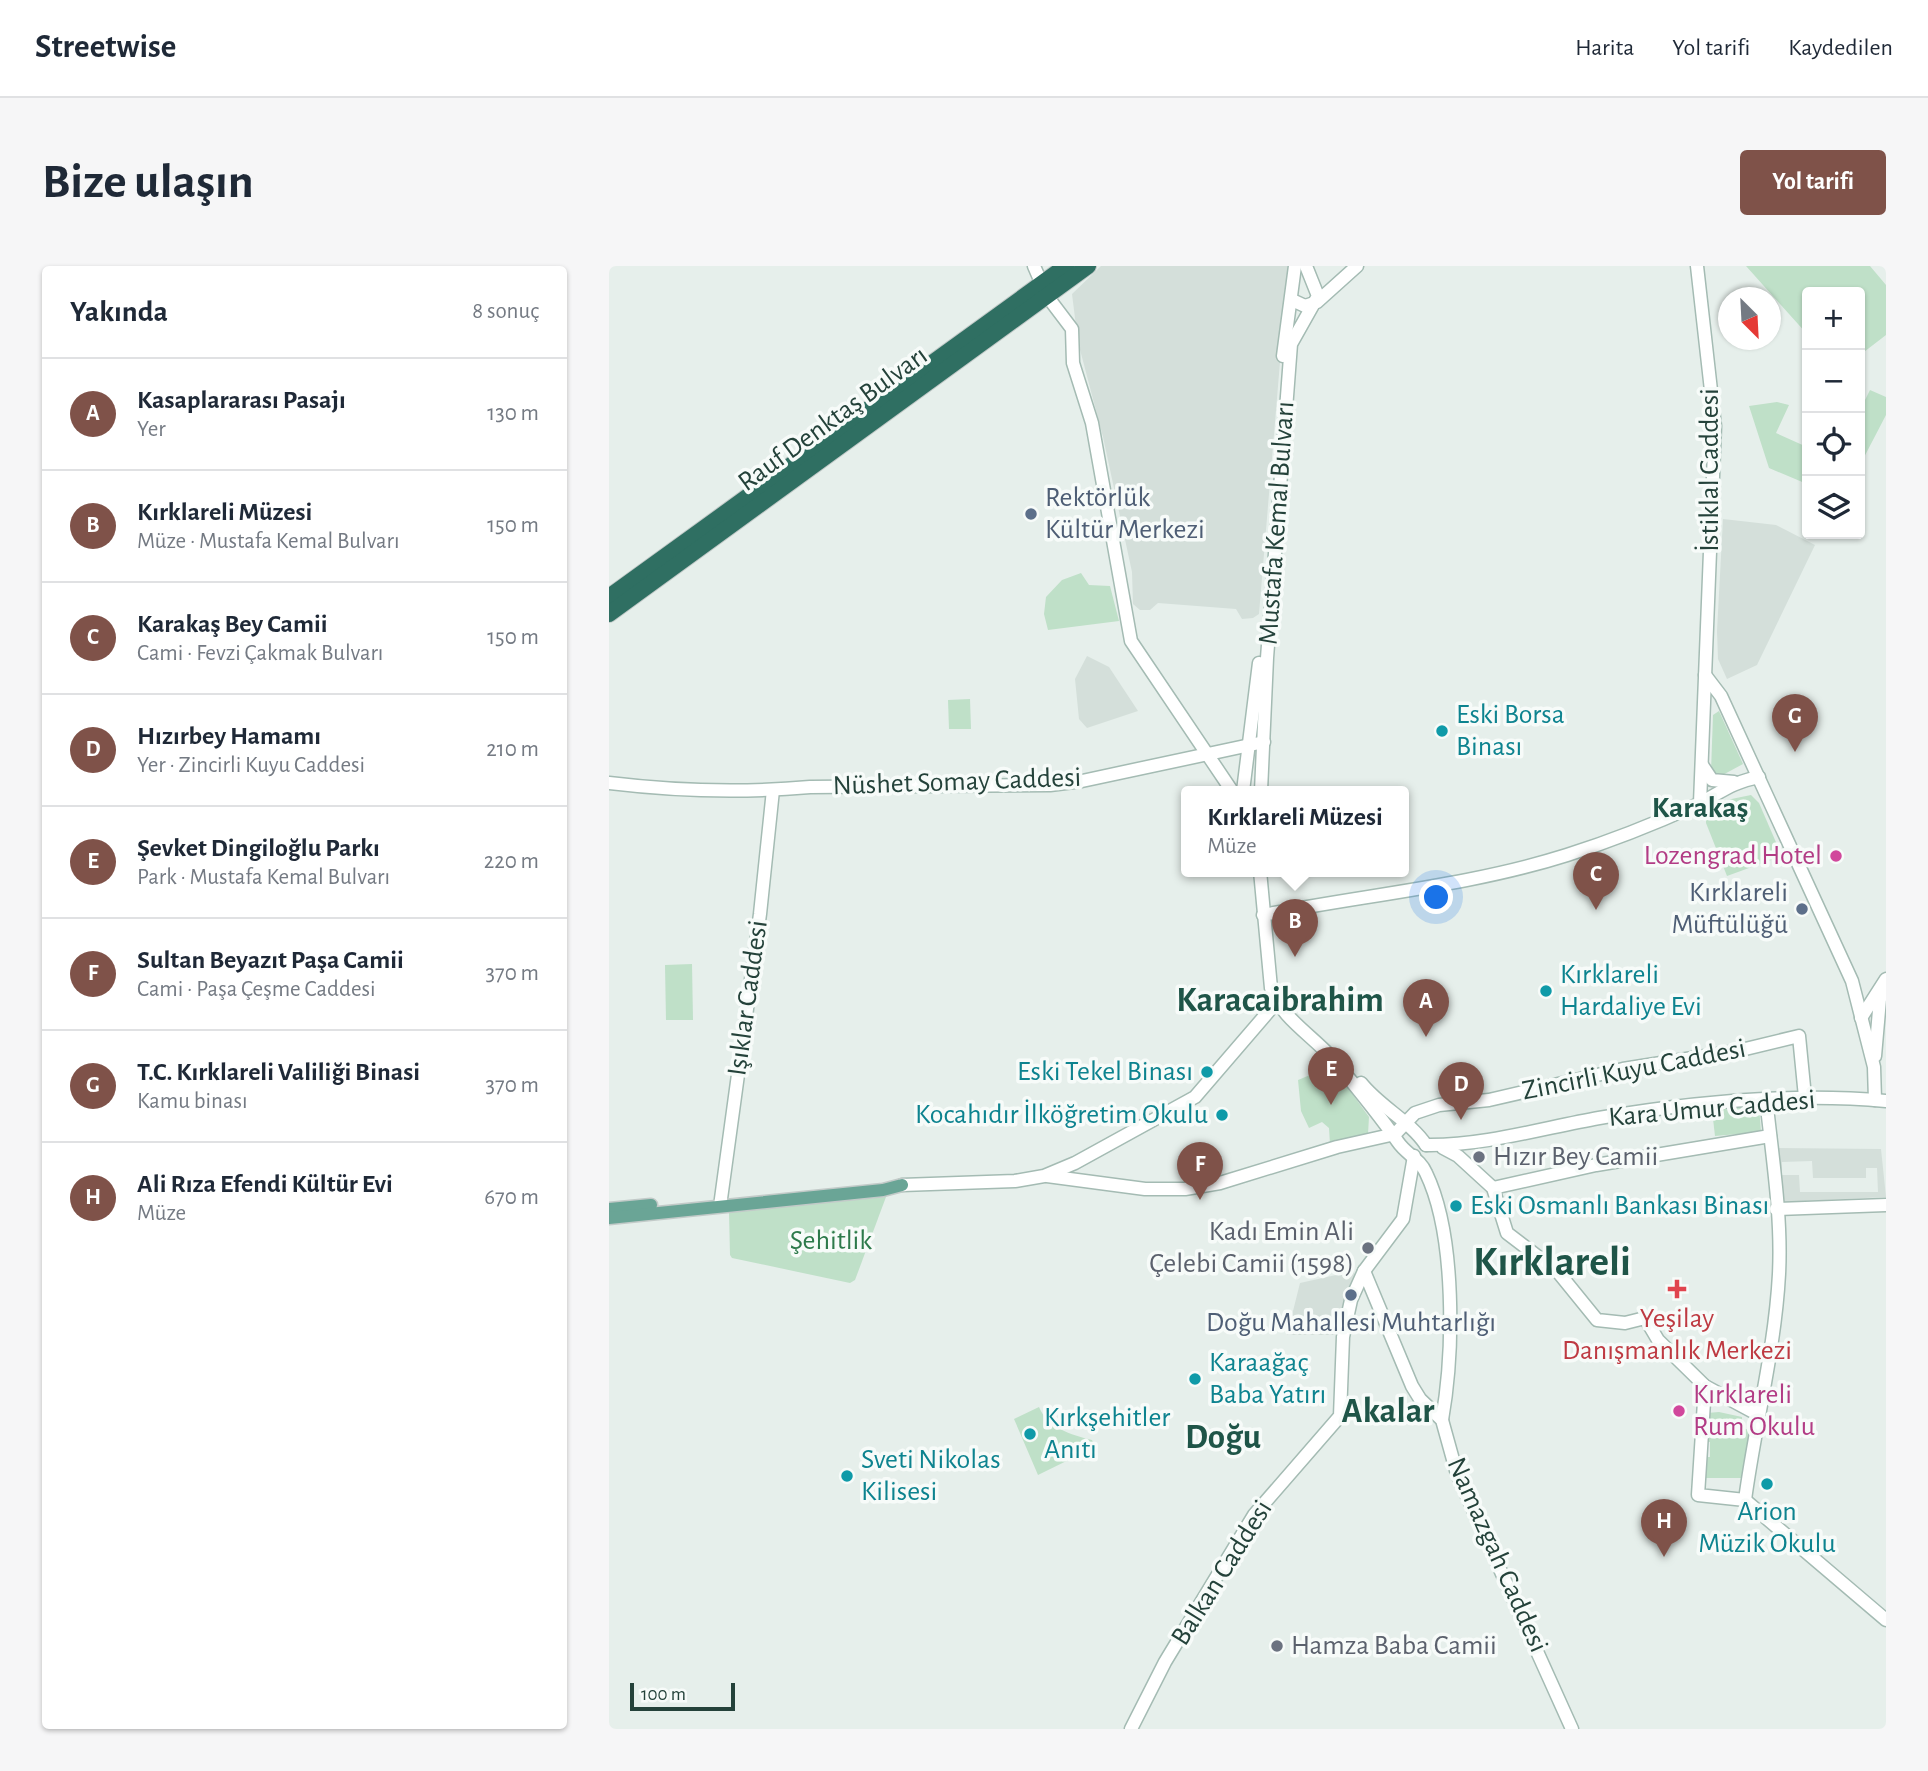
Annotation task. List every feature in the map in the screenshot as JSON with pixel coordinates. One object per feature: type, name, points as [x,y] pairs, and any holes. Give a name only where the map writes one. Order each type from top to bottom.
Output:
[{"type":"highway","name":"Rauf Denktaş Bulvarı","points":[[609,614],[1049,289],[1066,266]]},
{"type":"highway","name":"Rauf Denktaş Bulvarı","points":[[609,597],[1049,289],[1088,266]]},
{"type":"main road","points":[[609,1209],[883,1190],[902,1185]]},
{"type":"main road","points":[[609,1217],[721,1202]]},
{"type":"street","points":[[1034,266],[1072,329],[1073,363],[1094,435],[1131,640],[1228,786]]},
{"type":"street","name":"Mustafa Kemal Bulvarı","points":[[1243,784],[1256,699],[1285,328],[1295,266]]},
{"type":"street","points":[[1306,266],[1313,282],[1318,296],[1317,303],[1304,306],[1292,294],[1296,284],[1313,282],[1343,277]]},
{"type":"street","name":"Mustafa Kemal Bulvarı","points":[[1261,785],[1268,644],[1291,344],[1317,303],[1357,266]]},
{"type":"street","name":"İstiklal Caddesi","points":[[1697,266],[1714,426],[1700,803]]},
{"type":"street","points":[[1705,675],[1721,696],[1856,994],[1861,1018],[1871,1032]]},
{"type":"street","name":"Nüshet Somay Caddesi","points":[[609,783],[645,787],[773,790],[810,787],[1050,785],[1082,781],[1264,742]]},
{"type":"street","points":[[1702,765],[1712,780],[1734,782],[1759,778]]},
{"type":"street","points":[[1267,915],[1485,875],[1563,856],[1607,842],[1700,803],[1734,782]]},
{"type":"street","points":[[1243,784],[1261,785]]},
{"type":"street","name":"Işıklar Caddesi","points":[[721,1202],[760,914],[773,790]]},
{"type":"street","points":[[1261,877],[1278,999],[1333,1059],[1368,1106],[1399,1129],[1417,1131],[1426,1145],[1454,1152],[1493,1188],[1507,1233],[1557,1272],[1597,1320],[1625,1323],[1645,1318],[1658,1340],[1705,1386],[1757,1414]]},
{"type":"street","points":[[1267,877],[1267,915]]},
{"type":"street","points":[[1861,1018],[1886,979]]},
{"type":"street","points":[[1881,1101],[1871,1032],[1880,999],[1886,988]]},
{"type":"street","points":[[1856,994],[1872,1002]]},
{"type":"street","points":[[902,1185],[1015,1181],[1044,1176],[1075,1163],[1195,1097],[1278,999]]},
{"type":"street","name":"Zincirli Kuyu Caddesi","points":[[1044,1176],[1145,1189],[1185,1189],[1220,1183],[1399,1129],[1415,1113],[1439,1105],[1489,1100],[1623,1069],[1737,1051],[1799,1035],[1805,1097]]},
{"type":"street","points":[[1745,1500],[1757,1414],[1769,1362],[1779,1272],[1766,1098]]},
{"type":"street","name":"Kara Umur Caddesi","points":[[1426,1145],[1455,1146],[1621,1115],[1766,1098],[1881,1101]]},
{"type":"street","points":[[1399,1129],[1399,1143],[1414,1156],[1426,1172],[1444,1231],[1449,1320],[1442,1420]]},
{"type":"street","points":[[1493,1188],[1596,1165],[1770,1136]]},
{"type":"street","points":[[1414,1156],[1422,1153],[1426,1145]]},
{"type":"street","name":"Balkan Caddesi","points":[[1131,1729],[1165,1662],[1254,1515],[1340,1416],[1343,1337],[1351,1300],[1364,1271],[1403,1219],[1414,1156]]},
{"type":"street","points":[[1776,1209],[1886,1205]]},
{"type":"street","name":"Namazgah Caddesi","points":[[1364,1271],[1412,1386],[1420,1399],[1442,1420],[1461,1484],[1504,1572],[1572,1729]]},
{"type":"street","points":[[1705,1386],[1698,1495],[1745,1500],[1886,1620]]},
{"type":"shaded area","points":[[1101,266],[1288,266],[1259,614],[1253,618],[1242,619],[1236,609],[1158,603],[1150,610],[1140,610],[1133,604],[1132,572],[1103,437],[1078,342],[1072,294]]},
{"type":"shaded area","points":[[1723,519],[1776,525],[1815,545],[1757,665],[1727,679],[1718,659]]},
{"type":"shaded area","points":[[1087,656],[1109,667],[1138,711],[1087,728],[1079,719],[1075,679]]},
{"type":"shaded area","points":[[1778,1148],[1881,1149],[1886,1197],[1782,1202]],"holes":[[[1812,1161],[1813,1178],[1866,1178],[1866,1168],[1877,1168],[1878,1192],[1800,1192],[1799,1175],[1782,1175],[1782,1162]]]},
{"type":"shaded area","points":[[1354,1271],[1356,1281],[1342,1335],[1287,1335],[1300,1283]]},
{"type":"green space","points":[[1746,266],[1870,266],[1886,285],[1886,335],[1865,351],[1865,287],[1802,287],[1802,328],[1781,305],[1781,287],[1765,287]]},
{"type":"green space","points":[[1870,390],[1886,397],[1886,415],[1865,455],[1865,413],[1865,400]]},
{"type":"green space","points":[[1777,402],[1789,405],[1776,433],[1802,445],[1802,482],[1769,468],[1749,406]]},
{"type":"green space","points":[[1081,573],[1089,585],[1110,586],[1119,621],[1048,630],[1044,614],[1046,597],[1062,580]]},
{"type":"green space","points":[[970,699],[971,729],[949,729],[948,700]]},
{"type":"green space","points":[[1719,711],[1743,764],[1717,778],[1711,772],[1713,715]]},
{"type":"green space","points":[[1751,795],[1759,803],[1782,856],[1727,876],[1706,823],[1706,809],[1712,803]]},
{"type":"green space","points":[[692,964],[693,1020],[666,1020],[665,965]]},
{"type":"green space","points":[[1332,1066],[1369,1117],[1368,1134],[1330,1144],[1329,1128],[1322,1122],[1309,1128],[1301,1111],[1298,1080]]},
{"type":"green space","points":[[1759,1106],[1761,1132],[1715,1136],[1712,1110]]},
{"type":"green space","name":"Şehitlik","points":[[886,1197],[855,1280],[850,1283],[732,1258],[730,1255],[729,1212]]},
{"type":"green space","points":[[1039,1407],[1054,1425],[1068,1433],[1092,1440],[1095,1447],[1038,1475],[1014,1419]]},
{"type":"green space","points":[[1719,1412],[1742,1417],[1742,1429],[1749,1429],[1746,1478],[1703,1478],[1703,1457],[1710,1457],[1710,1442],[1705,1442],[1707,1413]]},
{"type":"place","name":"Rektörlük Kültür Merkezi","points":[[1031,514]]},
{"type":"place","name":"Eski Borsa Binası","points":[[1442,731]]},
{"type":"place","name":"T.C. Kırklareli Valiliği Binasi","points":[[1795,752]]},
{"type":"place","name":"Lozengrad Hotel","points":[[1836,856]]},
{"type":"place","name":"Kırklareli Müftülüğü","points":[[1802,909]]},
{"type":"place","name":"Karakaş Bey Camii","points":[[1596,910]]},
{"type":"place","name":"Kırklareli Müzesi","points":[[1295,957]]},
{"type":"place","name":"Kırklareli Hardaliye Evi","points":[[1546,991]]},
{"type":"place","name":"Kasaplararası Pasajı","points":[[1426,1037]]},
{"type":"place","name":"Eski Tekel Binası","points":[[1207,1072]]},
{"type":"place","name":"Şevket Dingiloğlu Parkı","points":[[1331,1105]]},
{"type":"place","name":"Kocahıdır İlköğretim Okulu","points":[[1222,1115]]},
{"type":"place","name":"Hızırbey Hamamı","points":[[1461,1120]]},
{"type":"place","name":"Hızır Bey Camii","points":[[1479,1157]]},
{"type":"place","name":"Sultan Beyazıt Paşa Camii","points":[[1200,1200]]},
{"type":"place","name":"Eski Osmanlı Bankası Binası","points":[[1456,1206]]},
{"type":"place","name":"Kadı Emin Ali Çelebi Camii (1598)","points":[[1368,1248]]},
{"type":"place","name":"Yeşilay Danışmanlık Merkezi","points":[[1677,1289]]},
{"type":"place","name":"Doğu Mahallesi Muhtarlığı","points":[[1351,1295]]},
{"type":"place","name":"Karaağaç Baba Yatırı","points":[[1195,1379]]},
{"type":"place","name":"Kırklareli Rum Okulu","points":[[1679,1411]]},
{"type":"place","name":"Kırkşehitler Anıtı","points":[[1030,1434]]},
{"type":"place","name":"Sveti Nikolas Kilisesi","points":[[847,1476]]},
{"type":"place","name":"Arion Müzik Okulu","points":[[1767,1484]]},
{"type":"place","name":"Ali Rıza Efendi Kültür Evi","points":[[1664,1557]]},
{"type":"place","name":"Hamza Baba Camii","points":[[1277,1646]]},
{"type":"district","name":"Karakaş","points":[[1700,808]]},
{"type":"district","name":"Karacaibrahim","points":[[1280,1000]]},
{"type":"district","name":"Kırklareli","points":[[1552,1262]]},
{"type":"district","name":"Akalar","points":[[1388,1411]]},
{"type":"district","name":"Doğu","points":[[1223,1437]]}]
